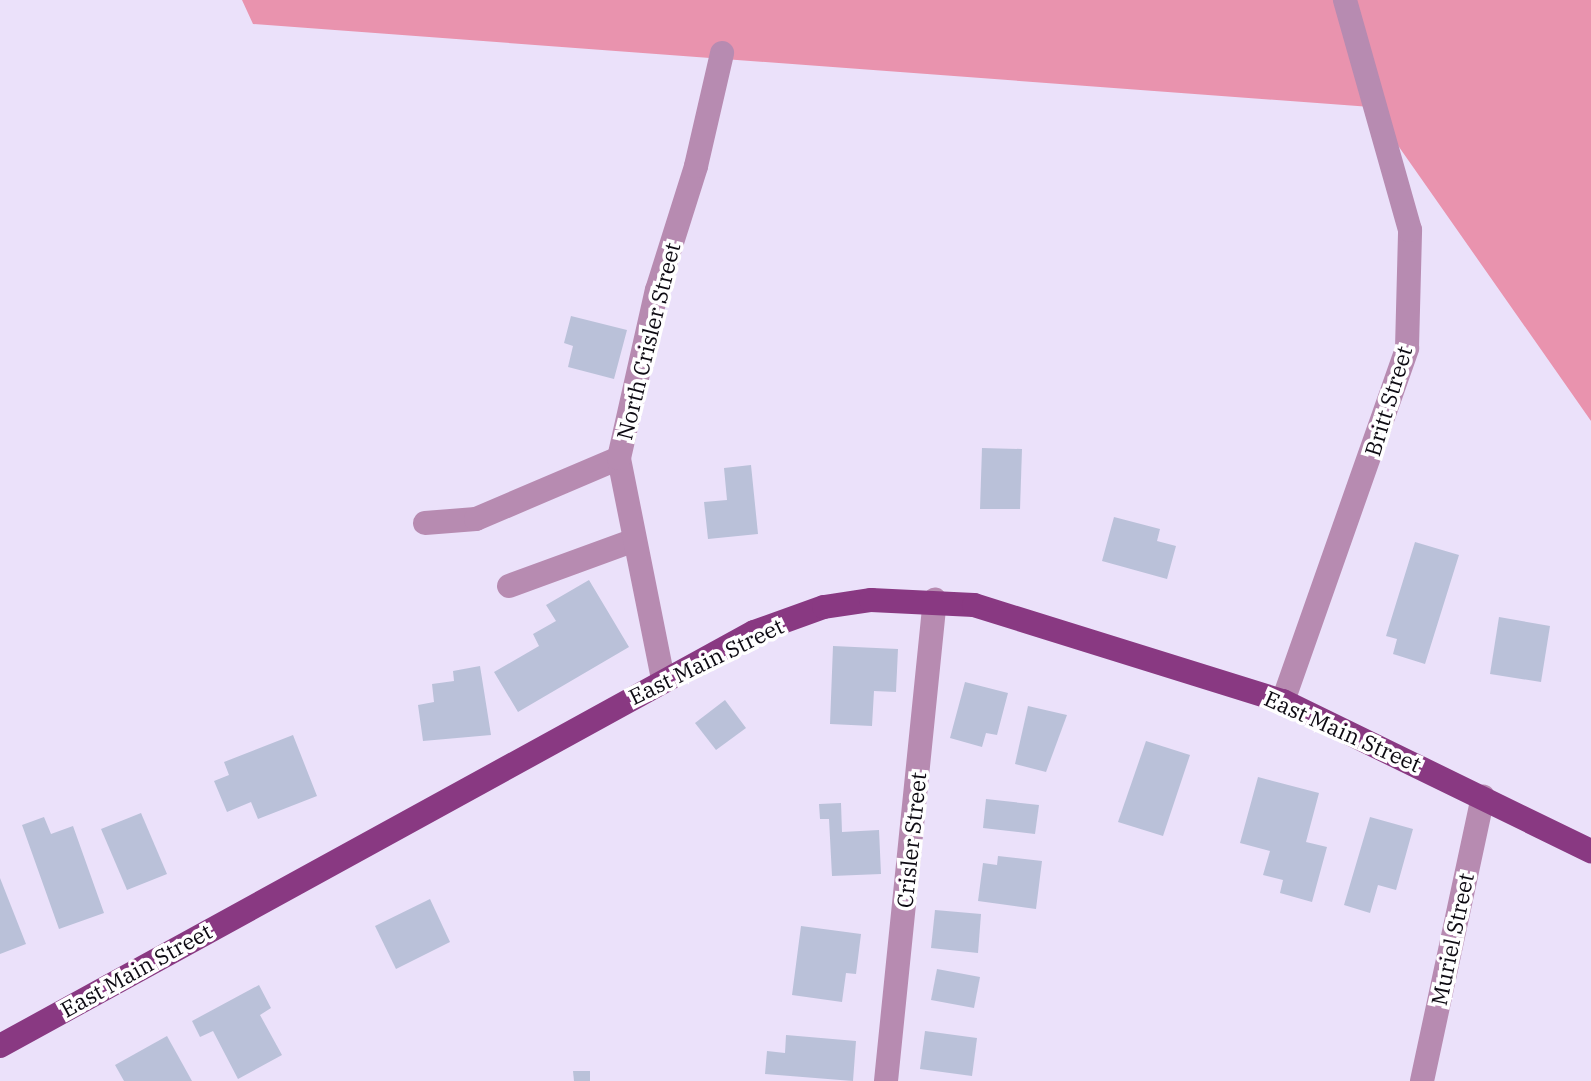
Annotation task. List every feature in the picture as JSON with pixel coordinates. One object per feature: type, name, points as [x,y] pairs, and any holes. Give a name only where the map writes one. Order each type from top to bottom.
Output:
[{"type":"main road","name":"East Main Street","points":[[0,1046],[663,679],[754,632],[824,607],[935,599],[1063,629],[1283,701],[1591,851]]},
{"type":"street","name":"Britt Street","points":[[1283,701],[1407,348],[1410,230],[1345,0]]},
{"type":"street","name":"North Crisler Street","points":[[663,679],[632,541],[619,458],[657,290],[696,166],[722,53]]},
{"type":"street","points":[[425,523],[476,519],[619,458]]},
{"type":"street","points":[[509,586],[632,541]]},
{"type":"street","name":"Crisler Street","points":[[886,1081],[935,599]]},
{"type":"street","name":"Muriel Street","points":[[1422,1081],[1483,796]]},
{"type":"shaded area","points":[[242,0],[1591,0],[1591,421],[1371,107],[253,24]]},
{"type":"building","points":[[571,316],[627,330],[614,379],[568,367],[573,346],[564,343]]},
{"type":"building","points":[[982,448],[1022,449],[1020,509],[980,509]]},
{"type":"building","points":[[751,465],[758,534],[708,539],[704,502],[727,500],[724,468]]},
{"type":"building","points":[[1114,517],[1160,529],[1157,541],[1176,546],[1167,579],[1102,561]]},
{"type":"building","points":[[1415,542],[1459,555],[1425,664],[1393,654],[1397,639],[1386,636]]},
{"type":"building","points":[[589,580],[629,647],[518,712],[494,672],[539,646],[533,634],[556,621],[546,605]]},
{"type":"building","points":[[1499,617],[1550,626],[1541,682],[1490,674]]},
{"type":"building","points":[[833,646],[898,649],[896,692],[874,691],[872,726],[830,724]]},
{"type":"building","points":[[480,666],[491,735],[423,741],[418,705],[434,702],[432,684],[454,681],[453,671]]},
{"type":"building","points":[[965,682],[1008,693],[997,735],[986,733],[982,747],[950,738]]},
{"type":"building","points":[[725,700],[746,728],[716,750],[695,723]]},
{"type":"building","points":[[1028,706],[1067,715],[1046,772],[1015,764]]},
{"type":"building","points":[[293,735],[317,796],[258,819],[251,802],[227,812],[214,781],[229,775],[224,762]]},
{"type":"building","points":[[1146,741],[1190,755],[1163,836],[1118,822]]},
{"type":"building","points":[[1258,777],[1319,793],[1306,842],[1327,847],[1312,902],[1280,893],[1283,880],[1263,875],[1270,851],[1240,843]]},
{"type":"building","points":[[986,799],[1039,805],[1035,834],[983,828]]},
{"type":"building","points":[[841,803],[842,832],[879,830],[881,874],[832,876],[829,819],[820,819],[819,804]]},
{"type":"building","points":[[141,813],[167,874],[127,890],[101,829]]},
{"type":"building","points":[[44,817],[51,834],[73,826],[104,913],[59,929],[22,825]]},
{"type":"building","points":[[1370,817],[1413,829],[1396,890],[1378,885],[1370,913],[1344,905]]},
{"type":"building","points":[[998,856],[1042,861],[1036,909],[978,901],[983,863],[997,865]]},
{"type":"building","points":[[0,878],[26,944],[0,954]]},
{"type":"building","points":[[430,899],[450,942],[396,969],[375,926]]},
{"type":"building","points":[[935,910],[981,914],[978,953],[931,948]]},
{"type":"building","points":[[801,926],[861,934],[856,974],[846,973],[842,1002],[792,995]]},
{"type":"building","points":[[937,969],[980,977],[974,1008],[931,1000]]},
{"type":"building","points":[[259,985],[271,1008],[260,1015],[282,1055],[238,1079],[213,1031],[200,1037],[192,1021]]},
{"type":"building","points":[[925,1031],[977,1038],[972,1076],[920,1069]]},
{"type":"building","points":[[786,1035],[856,1041],[853,1081],[765,1074],[767,1051],[785,1053]]},
{"type":"building","points":[[167,1036],[192,1081],[124,1081],[115,1065]]},
{"type":"building","points":[[573,1071],[590,1071],[590,1081],[574,1081]]}]
